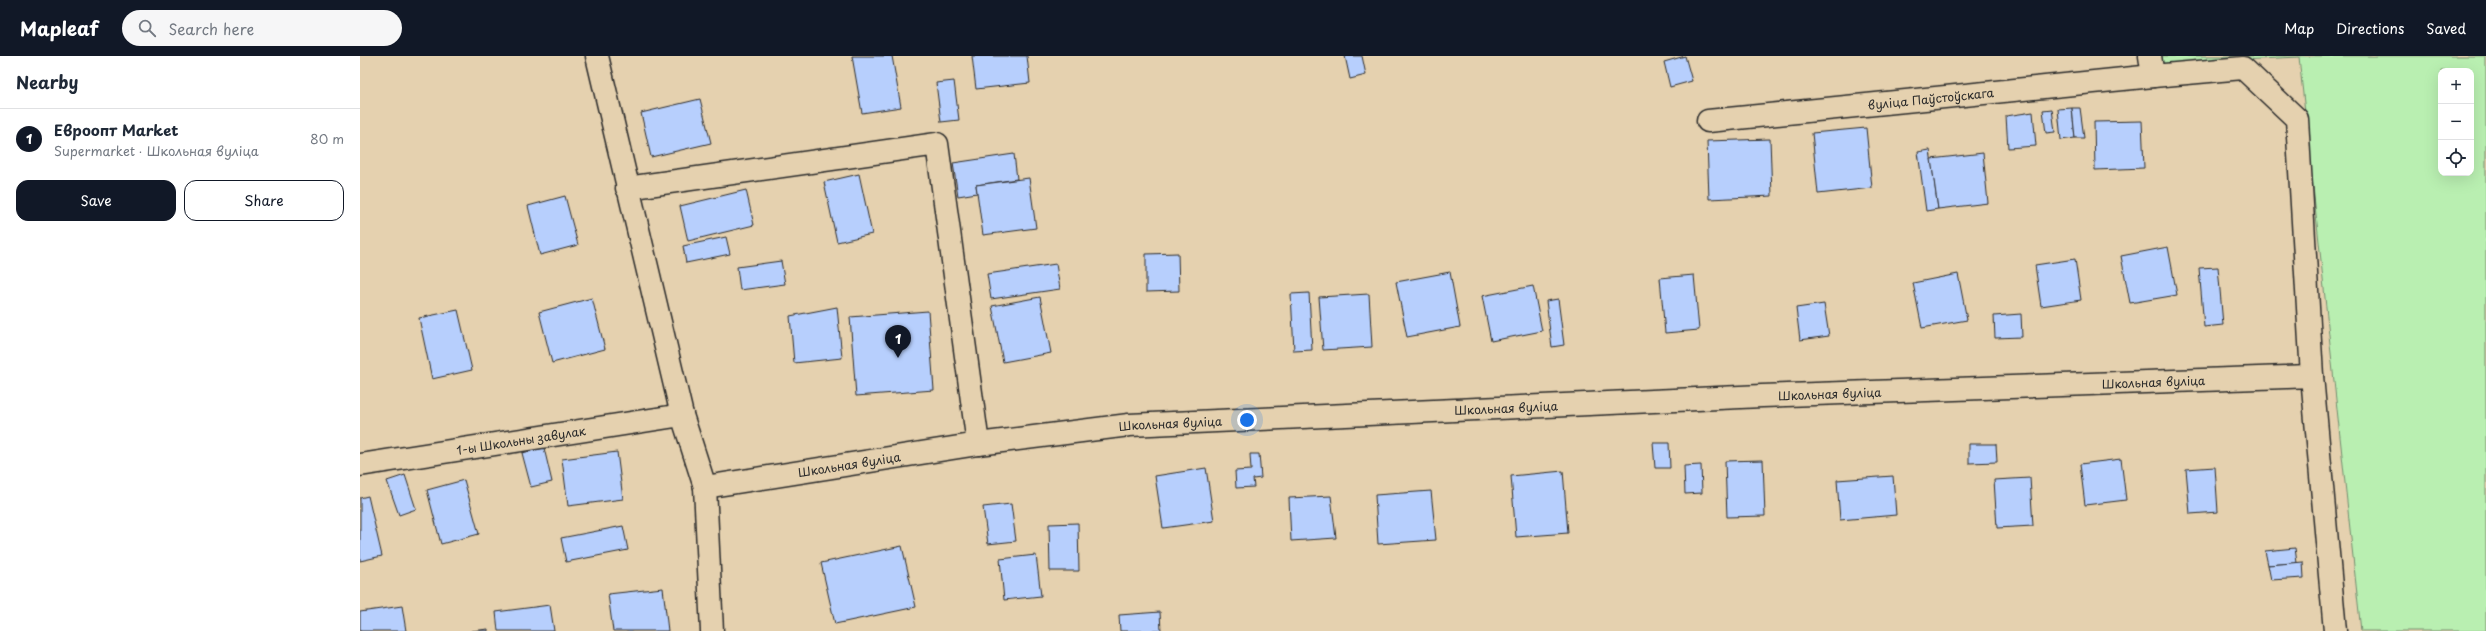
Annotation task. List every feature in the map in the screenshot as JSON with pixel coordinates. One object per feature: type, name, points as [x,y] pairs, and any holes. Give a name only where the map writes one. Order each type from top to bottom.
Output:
[{"type":"street","points":[[597,56],[627,188],[682,415],[705,487],[712,631]]},
{"type":"street","name":"вуліца Паўстоўскага","points":[[1708,121],[2151,66],[2243,68],[2297,119],[2312,376],[2334,631]]},
{"type":"street","points":[[627,188],[937,144],[978,444]]},
{"type":"street","name":"Школьная вуліца","points":[[705,487],[978,444],[1129,425],[1762,396],[2312,376]]},
{"type":"street","name":"1-ы Школьны завулак","points":[[360,465],[682,415]]},
{"type":"green space","points":[[2162,56],[2486,56],[2486,631],[2361,631],[2299,57],[2163,64]]},
{"type":"building","points":[[852,56],[892,56],[901,107],[862,113]]},
{"type":"building","points":[[972,56],[1027,56],[1030,83],[976,89]]},
{"type":"building","points":[[1345,56],[1362,56],[1366,75],[1350,79]]},
{"type":"building","points":[[1685,56],[1692,81],[1670,87],[1664,62]]},
{"type":"building","points":[[954,81],[959,120],[941,122],[936,83]]},
{"type":"building","points":[[700,99],[711,143],[651,157],[641,113]]},
{"type":"building","points":[[2072,108],[2075,138],[2061,140],[2058,109]]},
{"type":"building","points":[[2072,108],[2080,108],[2084,138],[2075,138]]},
{"type":"building","points":[[2052,109],[2055,132],[2046,133],[2043,110]]},
{"type":"building","points":[[2033,112],[2036,146],[2008,148],[2006,116]]},
{"type":"building","points":[[2142,121],[2144,168],[2095,170],[2094,122]]},
{"type":"building","points":[[1866,128],[1872,188],[1818,194],[1812,133]]},
{"type":"building","points":[[1770,139],[1772,196],[1709,199],[1707,141]]},
{"type":"building","points":[[1930,150],[1938,209],[1926,211],[1918,152]]},
{"type":"building","points":[[1983,153],[1988,203],[1938,209],[1931,159]]},
{"type":"building","points":[[1014,154],[1017,179],[976,185],[977,193],[958,196],[953,163]]},
{"type":"building","points":[[859,174],[872,234],[837,242],[824,182]]},
{"type":"building","points":[[1029,178],[1036,228],[983,235],[976,185]]},
{"type":"building","points":[[746,190],[754,225],[688,241],[680,206]]},
{"type":"building","points":[[565,196],[578,245],[540,255],[528,206]]},
{"type":"building","points":[[726,237],[730,254],[686,263],[683,246]]},
{"type":"building","points":[[2168,247],[2177,295],[2130,303],[2121,256]]},
{"type":"building","points":[[1178,253],[1179,291],[1146,292],[1146,254]]},
{"type":"building","points":[[2075,259],[2081,300],[2041,306],[2035,265]]},
{"type":"building","points":[[781,261],[785,284],[740,290],[737,267]]},
{"type":"building","points":[[1056,264],[1060,289],[991,299],[987,274]]},
{"type":"building","points":[[2218,267],[2223,325],[2204,327],[2199,268]]},
{"type":"building","points":[[1450,272],[1460,327],[1407,337],[1396,282]]},
{"type":"building","points":[[1958,274],[1967,320],[1922,328],[1913,283]]},
{"type":"building","points":[[1694,275],[1699,330],[1665,333],[1660,278]]},
{"type":"building","points":[[1533,286],[1542,331],[1491,341],[1482,296]]},
{"type":"building","points":[[1309,293],[1312,350],[1294,351],[1291,294]]},
{"type":"building","points":[[1369,294],[1372,347],[1323,350],[1319,297]]},
{"type":"building","points":[[1040,297],[1051,353],[1003,362],[992,306]]},
{"type":"building","points":[[592,298],[605,349],[552,363],[539,312]]},
{"type":"building","points":[[1558,299],[1564,345],[1552,347],[1546,301]]},
{"type":"building","points":[[1824,304],[1829,336],[1800,340],[1796,308]]},
{"type":"building","points":[[837,307],[842,358],[794,363],[790,316]]},
{"type":"building","points":[[458,310],[472,370],[432,379],[419,318]]},
{"type":"building","points":[[928,311],[934,390],[856,396],[850,317]]},
{"type":"building","points":[[2021,314],[2022,337],[1995,338],[1994,316]]},
{"type":"building","points":[[1653,443],[1669,443],[1670,468],[1655,468]]},
{"type":"building","points":[[1969,444],[1996,444],[1997,462],[1969,463]]},
{"type":"building","points":[[544,448],[552,482],[531,487],[522,453]]},
{"type":"building","points":[[617,452],[623,499],[568,506],[562,459]]},
{"type":"building","points":[[1250,454],[1259,454],[1261,478],[1253,479],[1254,487],[1236,488],[1235,471],[1251,470]]},
{"type":"building","points":[[2121,459],[2126,500],[2085,505],[2080,464]]},
{"type":"building","points":[[1763,460],[1765,516],[1727,517],[1725,461]]},
{"type":"building","points":[[1701,465],[1702,493],[1685,494],[1684,466]]},
{"type":"building","points":[[2215,467],[2218,512],[2190,514],[2186,469]]},
{"type":"building","points":[[1206,468],[1214,521],[1163,528],[1155,476]]},
{"type":"building","points":[[1563,471],[1568,533],[1516,537],[1511,476]]},
{"type":"building","points":[[405,475],[416,509],[399,515],[387,481]]},
{"type":"building","points":[[1893,476],[1896,515],[1840,520],[1837,480]]},
{"type":"building","points":[[2030,478],[2033,526],[1997,528],[1994,480]]},
{"type":"building","points":[[464,480],[479,534],[441,544],[427,490]]},
{"type":"building","points":[[1431,491],[1436,540],[1378,544],[1375,495]]},
{"type":"building","points":[[368,496],[382,556],[360,561],[360,498]]},
{"type":"building","points":[[1331,496],[1336,538],[1291,541],[1289,498]]},
{"type":"building","points":[[1011,504],[1016,541],[988,544],[983,507]]},
{"type":"building","points":[[1078,523],[1079,571],[1050,571],[1049,524]]},
{"type":"building","points":[[623,526],[628,550],[566,562],[561,538]]},
{"type":"building","points":[[902,546],[916,607],[835,624],[821,563]]},
{"type":"building","points":[[2295,548],[2297,563],[2268,565],[2265,551]]},
{"type":"building","points":[[1036,555],[1041,596],[1004,600],[1000,559]]},
{"type":"building","points":[[2303,562],[2304,578],[2271,580],[2268,565]]},
{"type":"building","points":[[663,588],[668,631],[613,631],[608,594]]},
{"type":"building","points":[[550,605],[554,631],[498,631],[496,612]]},
{"type":"building","points":[[402,606],[406,631],[360,631],[360,612]]},
{"type":"building","points":[[1160,612],[1161,631],[1120,631],[1119,615]]},
{"type":"building","points":[[488,629],[488,631],[471,631]]},
{"type":"place","name":"Евроопт Market","points":[[898,358]]}]
